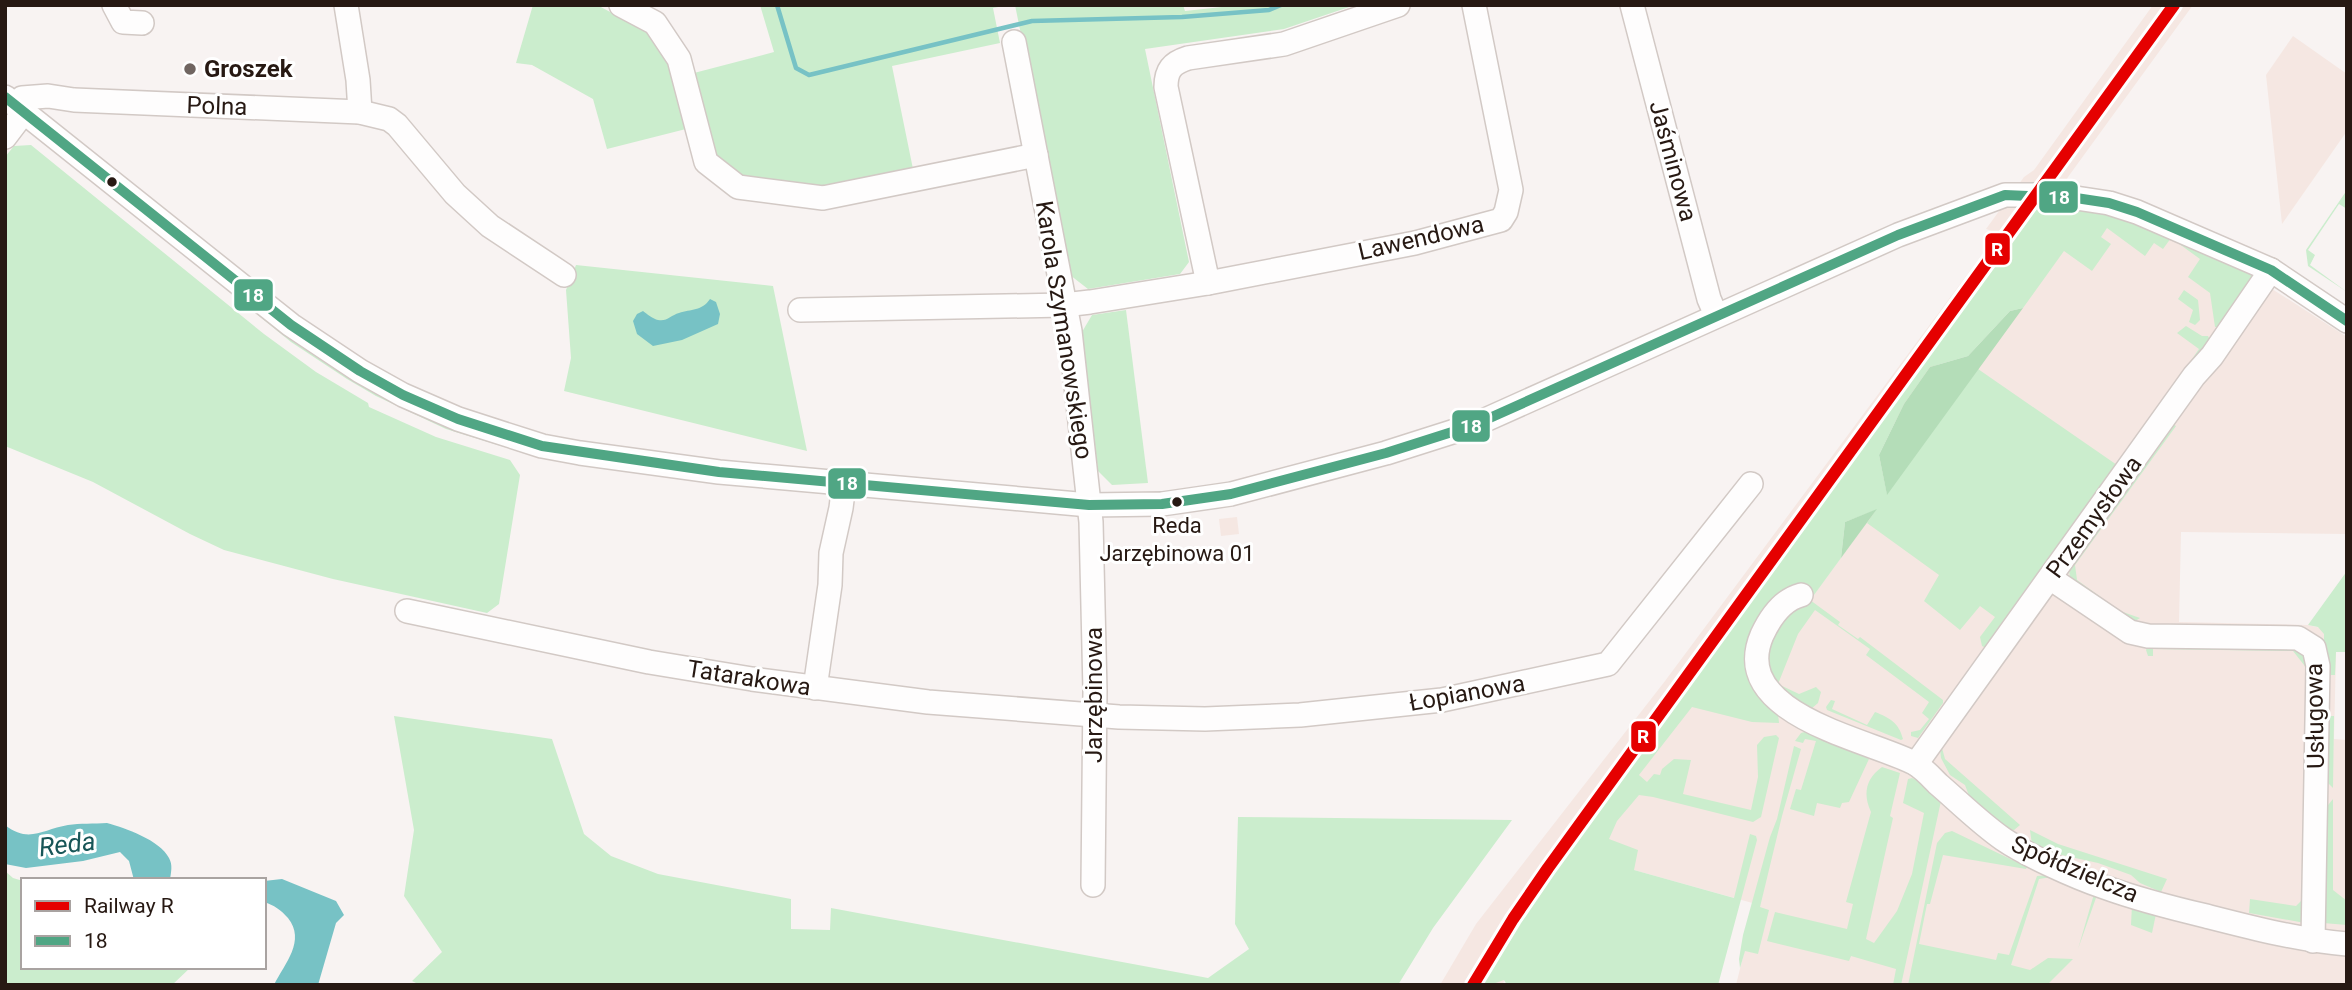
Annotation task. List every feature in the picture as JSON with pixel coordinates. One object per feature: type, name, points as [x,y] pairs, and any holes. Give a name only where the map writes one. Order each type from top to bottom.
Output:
[{"type":"street","points":[[114,5],[123,22],[142,23]]},
{"type":"street","points":[[346,5],[358,80],[359,112]]},
{"type":"street","points":[[621,5],[655,23],[679,59],[706,162],[737,187],[823,198],[1037,155]]},
{"type":"street","points":[[1208,283],[1166,87],[1166,76],[1170,67],[1188,58],[1284,44],[1398,5]]},
{"type":"street","name":"Lawendowa","points":[[800,310],[1064,305],[1090,302],[1208,283],[1415,243],[1501,220],[1506,212],[1511,190],[1474,5]]},
{"type":"street","name":"Jaśminowa","points":[[1632,5],[1709,299],[1716,315]]},
{"type":"street","name":"Karola Szymanowskiego","points":[[1014,42],[1070,331],[1089,506]]},
{"type":"street","name":"Polna","points":[[21,109],[22,98],[48,96],[74,100],[359,112],[389,119],[455,194],[490,226],[564,275]]},
{"type":"street","points":[[5,136],[21,109],[291,325],[353,367],[432,408],[488,430],[539,456],[580,453],[712,472],[1089,506],[1154,505],[1231,494],[1447,435],[1501,414],[1898,235],[2005,195],[2037,195],[2109,203],[2195,236],[2271,270],[2347,321]]},
{"type":"street","name":"Przemysłowa","points":[[1916,764],[2194,376],[2212,356],[2271,270]]},
{"type":"street","points":[[815,688],[830,585],[831,553],[844,484]]},
{"type":"street","name":"Łopianowa","points":[[1094,716],[1229,718],[1300,715],[1390,706],[1442,699],[1608,664],[1751,484]]},
{"type":"street","name":"Jarzębinowa","points":[[1089,506],[1093,554],[1093,885]]},
{"type":"street","name":"Usługowa","points":[[2050,578],[2130,632],[2148,636],[2298,638],[2314,648],[2318,666],[2313,942]]},
{"type":"street","name":"Spółdzielcza","points":[[1801,595],[1793,597],[1781,606],[1768,623],[1756,656],[1758,674],[1770,691],[1793,714],[1916,764],[2003,839],[2103,887],[2166,906],[2313,942],[2347,944]]},
{"type":"street","name":"Tatarakowa","points":[[407,611],[649,662],[815,688],[929,702],[1094,716]]},
{"type":"shaded area","points":[[2153,5],[2193,5],[2068,177],[2047,219],[1691,693],[1768,658],[2083,224],[2109,212],[2241,269],[2347,337],[2347,534],[2181,532],[2179,622],[2308,625],[2330,630],[2336,652],[2334,739],[2347,740],[2347,985],[1736,985],[1756,904],[1580,855],[1502,985],[1440,985],[1476,924],[1665,681],[1998,233],[1986,229],[2024,177],[2034,170]]},
{"type":"shaded area","points":[[2293,36],[2347,74],[2347,131],[2282,224],[2266,75]]},
{"type":"shaded area","points":[[1237,517],[1239,534],[1221,536],[1219,519]]},
{"type":"green space","points":[[533,5],[597,5],[646,31],[669,64],[686,129],[607,149],[593,99],[532,65],[516,63]]},
{"type":"green space","points":[[760,5],[1009,5],[993,8],[1000,43],[892,66],[913,169],[826,186],[742,177],[717,158],[694,73],[774,52]]},
{"type":"green space","points":[[1015,5],[1183,5],[1185,11],[1240,5],[1355,5],[1284,29],[1145,49],[1189,262],[1180,274],[1088,289],[1070,275]]},
{"type":"green space","points":[[31,145],[264,334],[316,372],[368,403],[369,407],[436,437],[510,460],[520,475],[499,604],[487,613],[333,579],[224,550],[93,482],[5,446],[5,157],[14,146]]},
{"type":"green space","points":[[103,189],[295,336],[528,450],[530,455],[446,429],[376,396],[347,379],[291,342]]},
{"type":"green space","points":[[2347,190],[2347,209],[2339,204],[2308,250],[2315,255],[2310,265],[2347,292],[2308,266],[2306,250]]},
{"type":"green space","points":[[2041,203],[2067,209],[2109,212],[2141,224],[2254,275],[2254,284],[2224,327],[2215,327],[2210,293],[2188,277],[2200,259],[2171,238],[2163,249],[2154,243],[2145,256],[2107,228],[2101,237],[2111,244],[2092,271],[2064,251],[2023,308],[2010,311],[1968,356],[1930,367],[1904,404],[1879,455],[1887,494],[1978,369],[2117,465],[1986,648],[1982,646],[1980,637],[1995,617],[1980,606],[1960,630],[1924,601],[1939,575],[1867,523],[1876,510],[1845,522],[1841,558],[1814,595],[1810,588],[1797,591],[1776,608],[1767,621],[1756,649],[1755,675],[1776,710],[1779,723],[1752,722],[1692,707],[1639,775],[1647,782],[1654,774],[1660,775],[1662,769],[1674,759],[1691,760],[1683,794],[1751,810],[1758,777],[1757,745],[1764,737],[1776,735],[1779,738],[1761,817],[1753,822],[1639,795],[1617,821],[1609,839],[1638,850],[1634,870],[1734,898],[1750,834],[1756,836],[1718,985],[1507,985],[1504,980],[1481,985],[1508,935]]},
{"type":"green space","points":[[576,265],[773,286],[807,451],[564,391],[571,358],[566,290]]},
{"type":"green space","points":[[2184,290],[2198,300],[2200,320],[2195,325],[2189,322],[2193,310],[2178,299]]},
{"type":"green space","points":[[2023,308],[1887,495],[1879,455],[1904,404],[1930,367],[1968,356],[2010,311]]},
{"type":"green space","points":[[1126,310],[1148,483],[1112,485],[1098,471],[1082,332],[1092,315]]},
{"type":"green space","points":[[2186,326],[2202,336],[2208,336],[2211,342],[2181,375],[2199,349],[2177,333]]},
{"type":"green space","points":[[2169,422],[2176,426],[2075,565],[2077,580],[2120,611],[2140,618],[2132,623],[2070,580],[2069,567]]},
{"type":"green space","points":[[1877,509],[1841,558],[1845,522]]},
{"type":"green space","points":[[2347,571],[2347,652],[2336,652],[2335,675],[2324,675],[2324,634],[2318,627],[2308,625]]},
{"type":"green space","points":[[1810,600],[1840,622],[1838,625],[1858,639],[1860,637],[1943,700],[1918,738],[1911,736],[1911,732],[1920,730],[1929,719],[1922,713],[1929,702],[1866,655],[1870,649],[1815,610],[1798,634],[1778,684],[1799,694],[1816,687],[1821,692],[1818,703],[1811,709],[1766,680],[1763,640],[1779,613]]},
{"type":"green space","points":[[2291,643],[2305,652],[2308,670],[2293,651],[2153,649],[2153,656],[2148,656],[2146,650],[2149,644]]},
{"type":"green space","points":[[2005,651],[2010,654],[1942,748],[1945,759],[2020,825],[2014,830],[2004,829],[1971,801],[1965,785],[1950,775],[1941,758],[1940,749]]},
{"type":"green space","points":[[1831,700],[1835,701],[1832,709],[1867,725],[1875,712],[1885,716],[1896,725],[1903,739],[1827,710]]},
{"type":"green space","points":[[394,716],[552,739],[584,834],[611,856],[658,874],[791,899],[791,929],[830,930],[831,908],[1208,978],[1249,949],[1235,924],[1238,817],[1512,820],[1433,928],[1398,985],[420,985],[412,981],[442,952],[404,896],[414,830]]},
{"type":"green space","points":[[2323,716],[2334,716],[2333,788],[2321,776]]},
{"type":"green space","points":[[1808,731],[1869,759],[1849,802],[1842,803],[1840,808],[1817,803],[1814,816],[1790,809],[1796,789],[1801,790],[1816,741],[1795,741],[1801,733]]},
{"type":"green space","points":[[1794,746],[1801,749],[1760,907],[1769,910],[1758,954],[1745,951],[1740,968],[1743,935],[1777,819]]},
{"type":"green space","points":[[1882,767],[1900,773],[1890,816],[1893,818],[1866,939],[1874,943],[1897,911],[1912,874],[1924,813],[1903,803],[1908,779],[1912,778],[1932,788],[1941,801],[1901,985],[1893,985],[1896,969],[1851,956],[1849,961],[1767,941],[1775,912],[1847,929],[1853,904],[1846,902],[1871,812],[1867,788],[1872,777]]},
{"type":"green space","points":[[2333,799],[2333,890],[2347,901],[2347,925],[2323,923],[2320,815]]},
{"type":"green space","points":[[2030,830],[2058,844],[2167,879],[2161,892],[2140,883],[2131,875],[2098,863],[2039,850],[2032,845]]},
{"type":"green space","points":[[1952,831],[2027,867],[2026,869],[1943,855],[1930,904],[1927,904],[1919,944],[1996,960],[1998,953],[2009,955],[2037,876],[2049,875],[2097,895],[2078,949],[2094,894],[2052,877],[2039,879],[2011,965],[2030,970],[2048,958],[2073,959],[2047,985],[1908,985],[1937,843],[1945,833]]},
{"type":"green space","points":[[5,871],[21,880],[21,969],[189,969],[172,985],[5,985]]},
{"type":"green space","points":[[2250,899],[2296,906],[2303,899],[2305,923],[2249,913]]},
{"type":"green space","points":[[2132,905],[2156,914],[2152,933],[2131,925]]},
{"type":"water","points":[[710,299],[716,302],[720,314],[718,324],[682,340],[653,346],[637,334],[633,321],[637,314],[643,311],[656,319],[664,320],[700,308]]},
{"type":"water","name":"Reda","points":[[107,823],[150,840],[170,861],[170,878],[133,878],[129,861],[120,852],[83,861],[26,868],[5,864],[5,825],[21,834],[36,834],[77,824]]},
{"type":"water","points":[[282,879],[336,901],[344,915],[336,923],[318,985],[274,985],[292,952],[295,935],[288,918],[266,903],[266,881]]},
{"type":"waterway","points":[[777,5],[796,68],[809,75],[1032,21],[1182,17],[1269,10],[1281,5]]},
{"type":"rail line","name":"R","points":[[1473,985],[1548,868],[2174,5]]},
{"type":"transit line","name":"18","points":[[5,97],[291,325],[360,371],[403,395],[458,419],[542,446],[719,472],[1089,505],[1162,504],[1231,494],[1386,453],[1474,425],[1898,235],[2005,195],[2076,198],[2109,203],[2137,212],[2271,270],[2347,321]]},
{"type":"place","name":"Groszek","points":[[190,69]]},
{"type":"place","name":"Reda Jarzębinowa 01","points":[[1177,502]]}]
